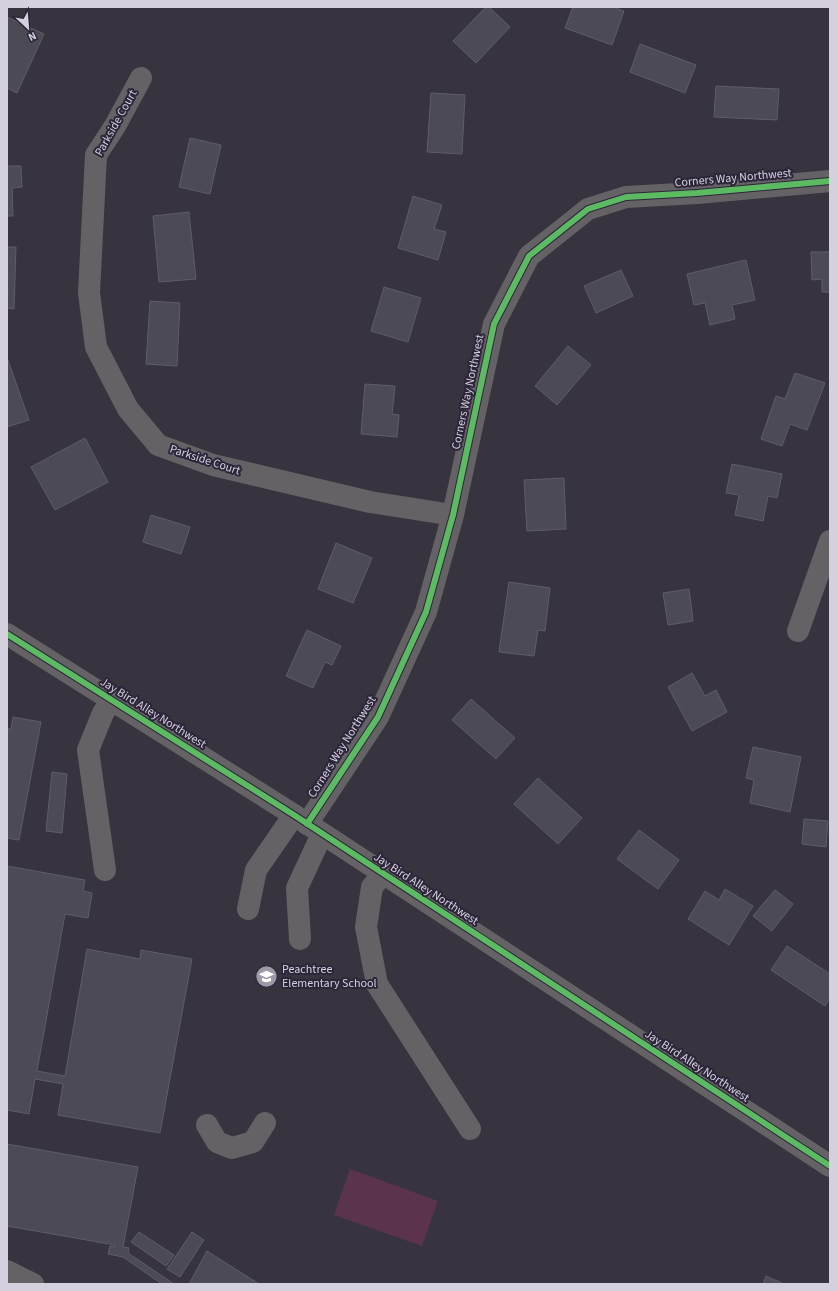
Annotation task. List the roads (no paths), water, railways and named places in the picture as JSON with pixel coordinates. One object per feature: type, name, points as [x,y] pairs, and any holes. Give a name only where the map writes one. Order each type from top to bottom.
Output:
[{"type":"street","name":"Parkside Court","points":[[141,78],[115,126],[96,155],[89,293],[96,348],[128,409],[158,444],[213,465],[370,502],[453,515]]},
{"type":"street","name":"Corners Way Northwest","points":[[308,825],[378,717],[426,612],[453,515],[494,324],[529,256],[588,209],[626,197],[697,193],[830,181]]},
{"type":"street","points":[[798,631],[830,541]]},
{"type":"street","name":"Jay Bird Alley Northwest","points":[[7,634],[308,825],[830,1166]]},
{"type":"street","points":[[105,870],[88,750],[103,713],[112,700]]},
{"type":"street","points":[[248,909],[256,870],[276,840],[308,825]]},
{"type":"street","points":[[300,939],[297,888],[308,825]]},
{"type":"street","points":[[383,874],[372,887],[366,927],[377,984],[470,1129]]},
{"type":"street","points":[[207,1125],[217,1142],[232,1148],[253,1142],[266,1123]]},
{"type":"street","points":[[7,1271],[33,1284]]},
{"type":"place","name":"Peachtree Elementary School","points":[[266,976]]}]
